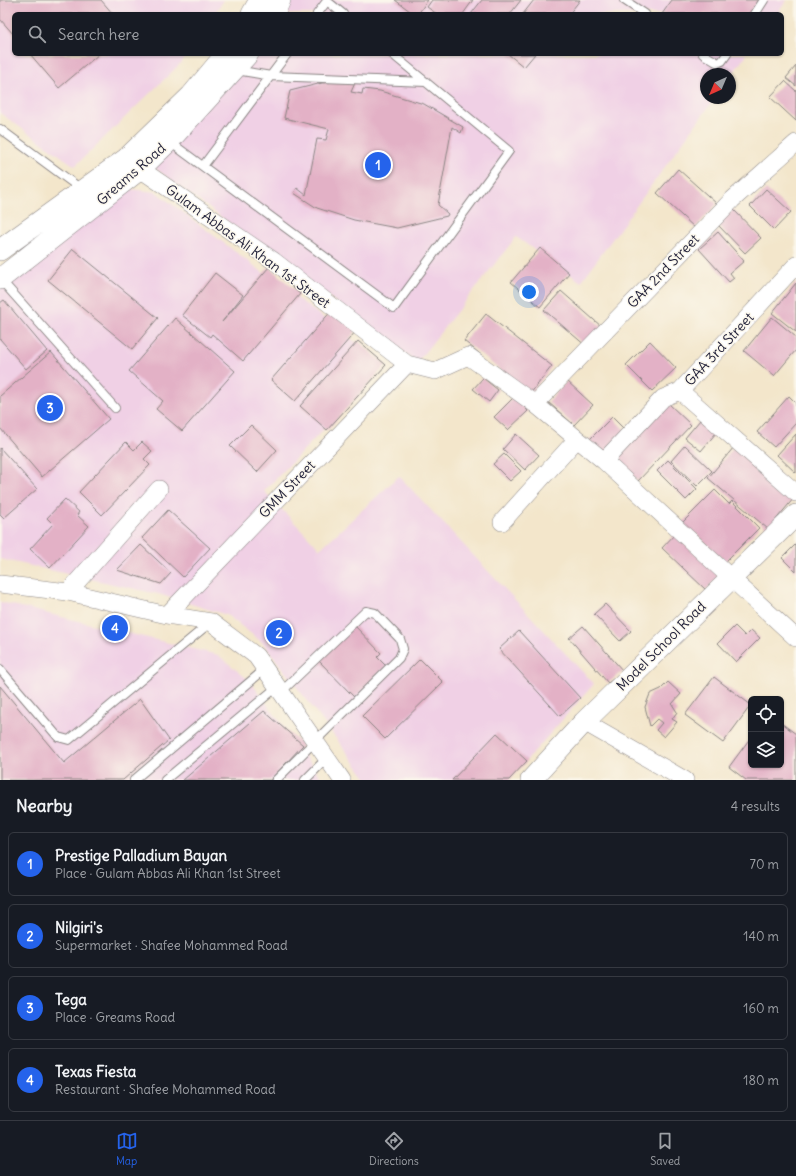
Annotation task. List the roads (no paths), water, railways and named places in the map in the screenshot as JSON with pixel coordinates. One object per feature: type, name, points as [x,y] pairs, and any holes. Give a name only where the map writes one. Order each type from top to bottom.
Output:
[{"type":"street","points":[[253,12],[260,0]]},
{"type":"street","points":[[275,12],[280,0]]},
{"type":"street","name":"Greams Road","points":[[0,279],[133,164],[191,96],[230,62],[244,56]]},
{"type":"street","name":"Greams Road","points":[[0,250],[82,190],[133,164],[169,141],[230,62]]},
{"type":"street","name":"GAA 2nd Street","points":[[536,404],[732,200],[796,143]]},
{"type":"street","name":"Gulam Abbas Ali Khan 1st Street","points":[[133,164],[274,261],[407,364]]},
{"type":"street","name":"GAA 3rd Street","points":[[604,461],[663,398],[680,391],[796,265]]},
{"type":"street","points":[[407,364],[435,371],[468,356],[536,404],[577,440],[604,461],[796,638]]},
{"type":"street","name":"GMM Street","points":[[167,615],[407,364]]},
{"type":"street","points":[[680,391],[796,493]]},
{"type":"street","points":[[502,522],[577,440]]},
{"type":"street","points":[[68,592],[159,490]]},
{"type":"street","name":"Model School Road","points":[[531,780],[584,722],[796,515]]},
{"type":"street","points":[[0,584],[68,592],[167,615],[212,622],[256,656],[342,780]]},
{"type":"street","points":[[584,722],[685,780]]},
{"type":"lane","points":[[624,0],[642,12]]},
{"type":"lane","points":[[756,12],[764,0]]},
{"type":"lane","points":[[319,12],[327,1],[341,12]]},
{"type":"lane","points":[[203,166],[286,56]]},
{"type":"lane","points":[[169,141],[394,308],[509,151],[394,56]]},
{"type":"lane","points":[[706,56],[718,63],[722,61],[726,56]]},
{"type":"lane","points":[[230,62],[271,76],[426,82]]},
{"type":"lane","points":[[0,129],[82,190]]},
{"type":"lane","points":[[0,279],[115,408]]},
{"type":"lane","points":[[165,780],[279,690],[366,611],[375,613],[400,639],[403,649],[399,658],[276,780]]},
{"type":"lane","points":[[0,669],[58,737],[69,740],[212,622]]},
{"type":"lane","points":[[134,780],[265,669]]},
{"type":"lane","points":[[305,780],[327,758]]},
{"type":"place","name":"Prestige Palladium Bayan","points":[[378,165]]},
{"type":"place","name":"Tega","points":[[50,408]]},
{"type":"place","name":"Texas Fiesta","points":[[115,628]]},
{"type":"place","name":"Nilgiri's","points":[[279,633]]}]
